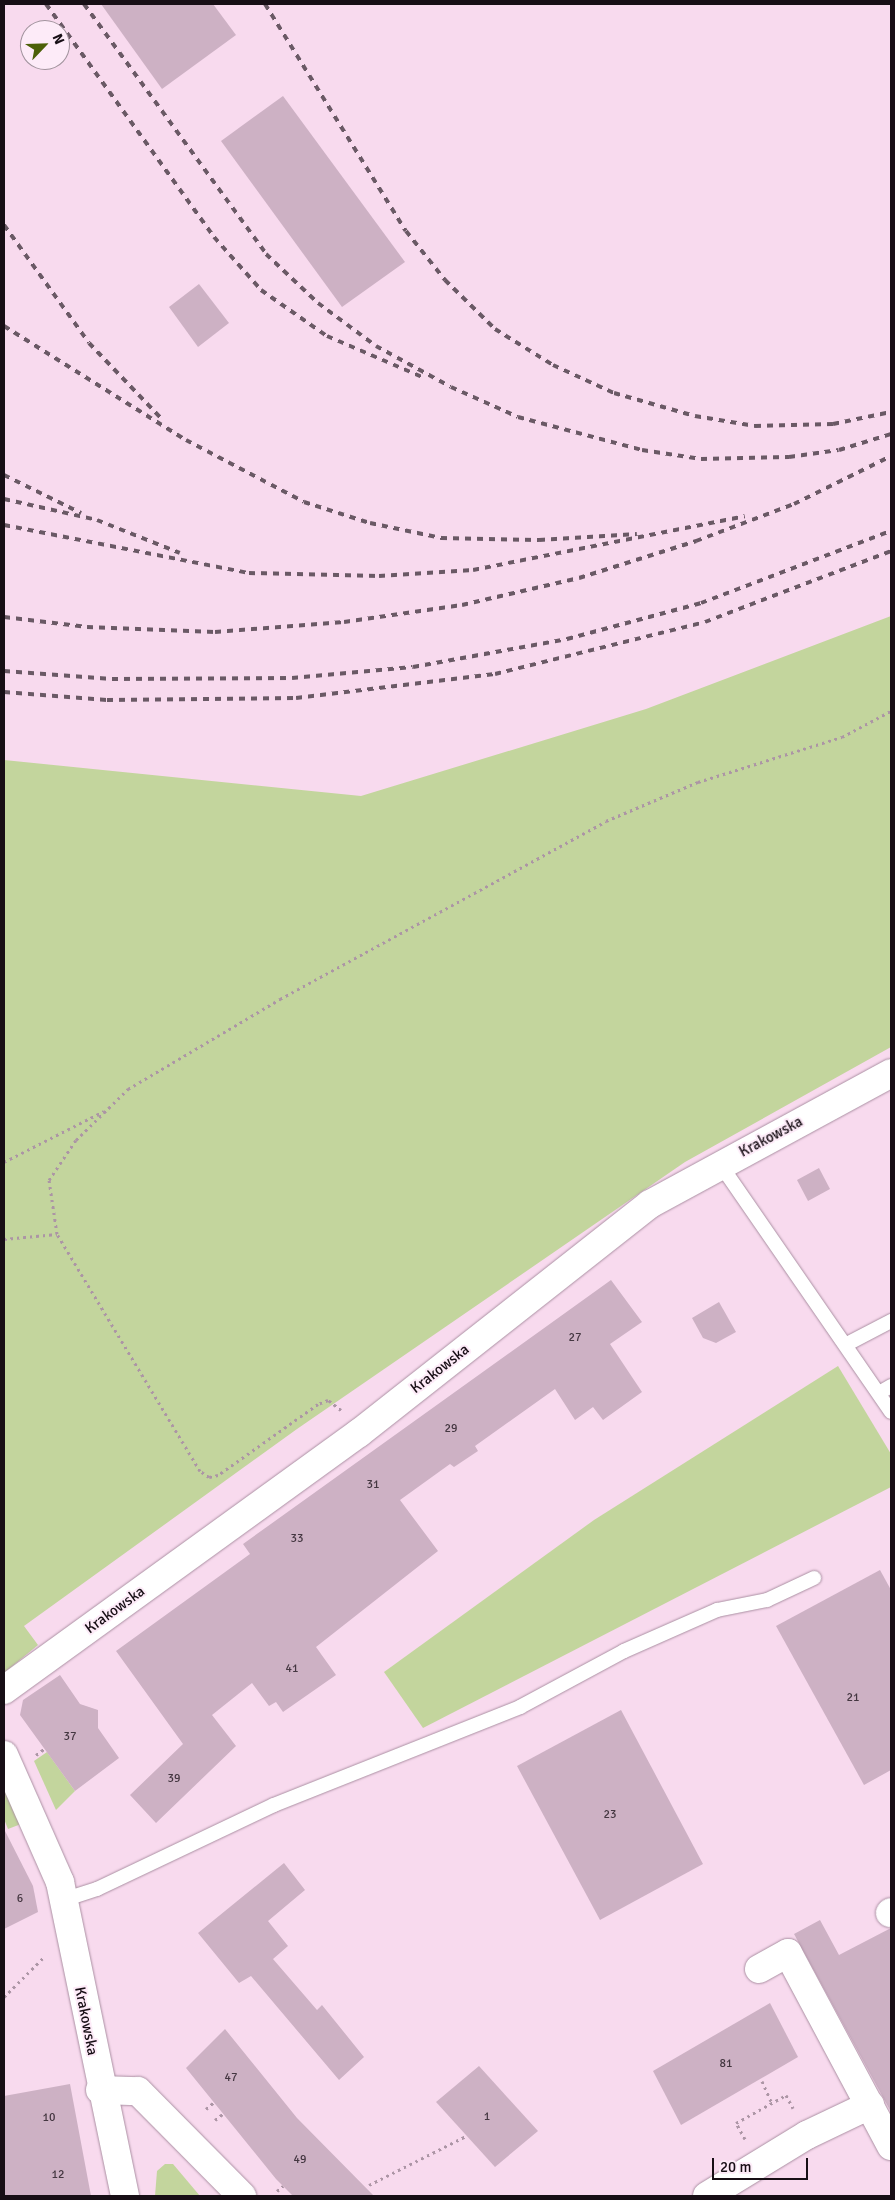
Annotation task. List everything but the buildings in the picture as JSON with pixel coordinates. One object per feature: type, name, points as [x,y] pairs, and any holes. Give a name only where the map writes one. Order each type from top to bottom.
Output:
[{"type":"street","name":"Krakowska","points":[[4,1690],[359,1433],[650,1204],[720,1164],[891,1073]]},
{"type":"street","name":"Krakowska","points":[[4,1755],[54,1864],[63,1900],[100,2090],[125,2196]]},
{"type":"street","points":[[760,1969],[788,1953],[891,2146]]},
{"type":"street","points":[[100,2090],[138,2091],[242,2196]]},
{"type":"street","points":[[707,2196],[807,2135],[870,2105]]},
{"type":"lane","points":[[720,1164],[847,1344],[891,1412]]},
{"type":"lane","points":[[847,1344],[891,1322]]},
{"type":"lane","points":[[879,1393],[891,1386]]},
{"type":"lane","points":[[63,1900],[97,1889],[274,1805],[520,1707],[624,1651],[717,1610],[767,1600],[814,1578]]},
{"type":"path","points":[[359,1433],[328,1400],[218,1475],[204,1474],[57,1234],[49,1180],[76,1140],[128,1089],[280,999],[606,821],[698,782],[842,737],[891,711]]},
{"type":"path","points":[[4,1162],[106,1110]]},
{"type":"path","points":[[4,1239],[57,1234]]},
{"type":"path","points":[[4,1998],[46,1955]]},
{"type":"path","points":[[762,2082],[772,2102]]},
{"type":"path","points":[[747,2143],[736,2122],[779,2099]]},
{"type":"path","points":[[206,2109],[214,2102]]},
{"type":"path","points":[[215,2120],[224,2113]]},
{"type":"path","points":[[368,2185],[466,2136]]},
{"type":"path","points":[[277,2191],[282,2186]]},
{"type":"green space","points":[[891,616],[891,1047],[685,1162],[297,1429],[24,1626],[38,1645],[4,1673],[4,760],[361,796],[646,709]]},
{"type":"green space","points":[[838,1366],[891,1454],[891,1487],[423,1728],[384,1672],[594,1520]]},
{"type":"green space","points":[[47,1752],[75,1791],[56,1810],[34,1761]]},
{"type":"green space","points":[[4,1788],[21,1824],[8,1829],[4,1819]]},
{"type":"green space","points":[[165,2164],[173,2164],[200,2196],[155,2196],[157,2171]]},
{"type":"railway","points":[[46,4],[214,237],[261,290],[327,336],[422,377]]},
{"type":"railway","points":[[84,4],[266,254],[318,303],[376,346],[451,387],[518,417],[642,450],[701,459],[789,457],[839,450],[891,434]]},
{"type":"railway","points":[[265,4],[406,231],[445,280],[495,329],[553,365],[614,393],[695,416],[755,426],[833,424],[891,412]]},
{"type":"railway","points":[[4,225],[89,343],[162,419]]},
{"type":"railway","points":[[4,326],[186,440],[304,502],[370,523],[441,538],[539,540],[637,534]]},
{"type":"railway","points":[[4,617],[87,627],[215,632],[344,622],[462,605],[579,578],[696,541],[794,504],[891,456]]},
{"type":"railway","points":[[4,475],[81,513]]},
{"type":"railway","points":[[4,499],[97,520],[180,553]]},
{"type":"railway","points":[[4,525],[249,573],[379,576],[473,570],[745,516]]},
{"type":"railway","points":[[4,671],[112,679],[292,678],[413,667],[567,639],[701,603],[891,531]]},
{"type":"railway","points":[[4,692],[107,700],[296,698],[495,674],[705,622],[891,551]]}]
